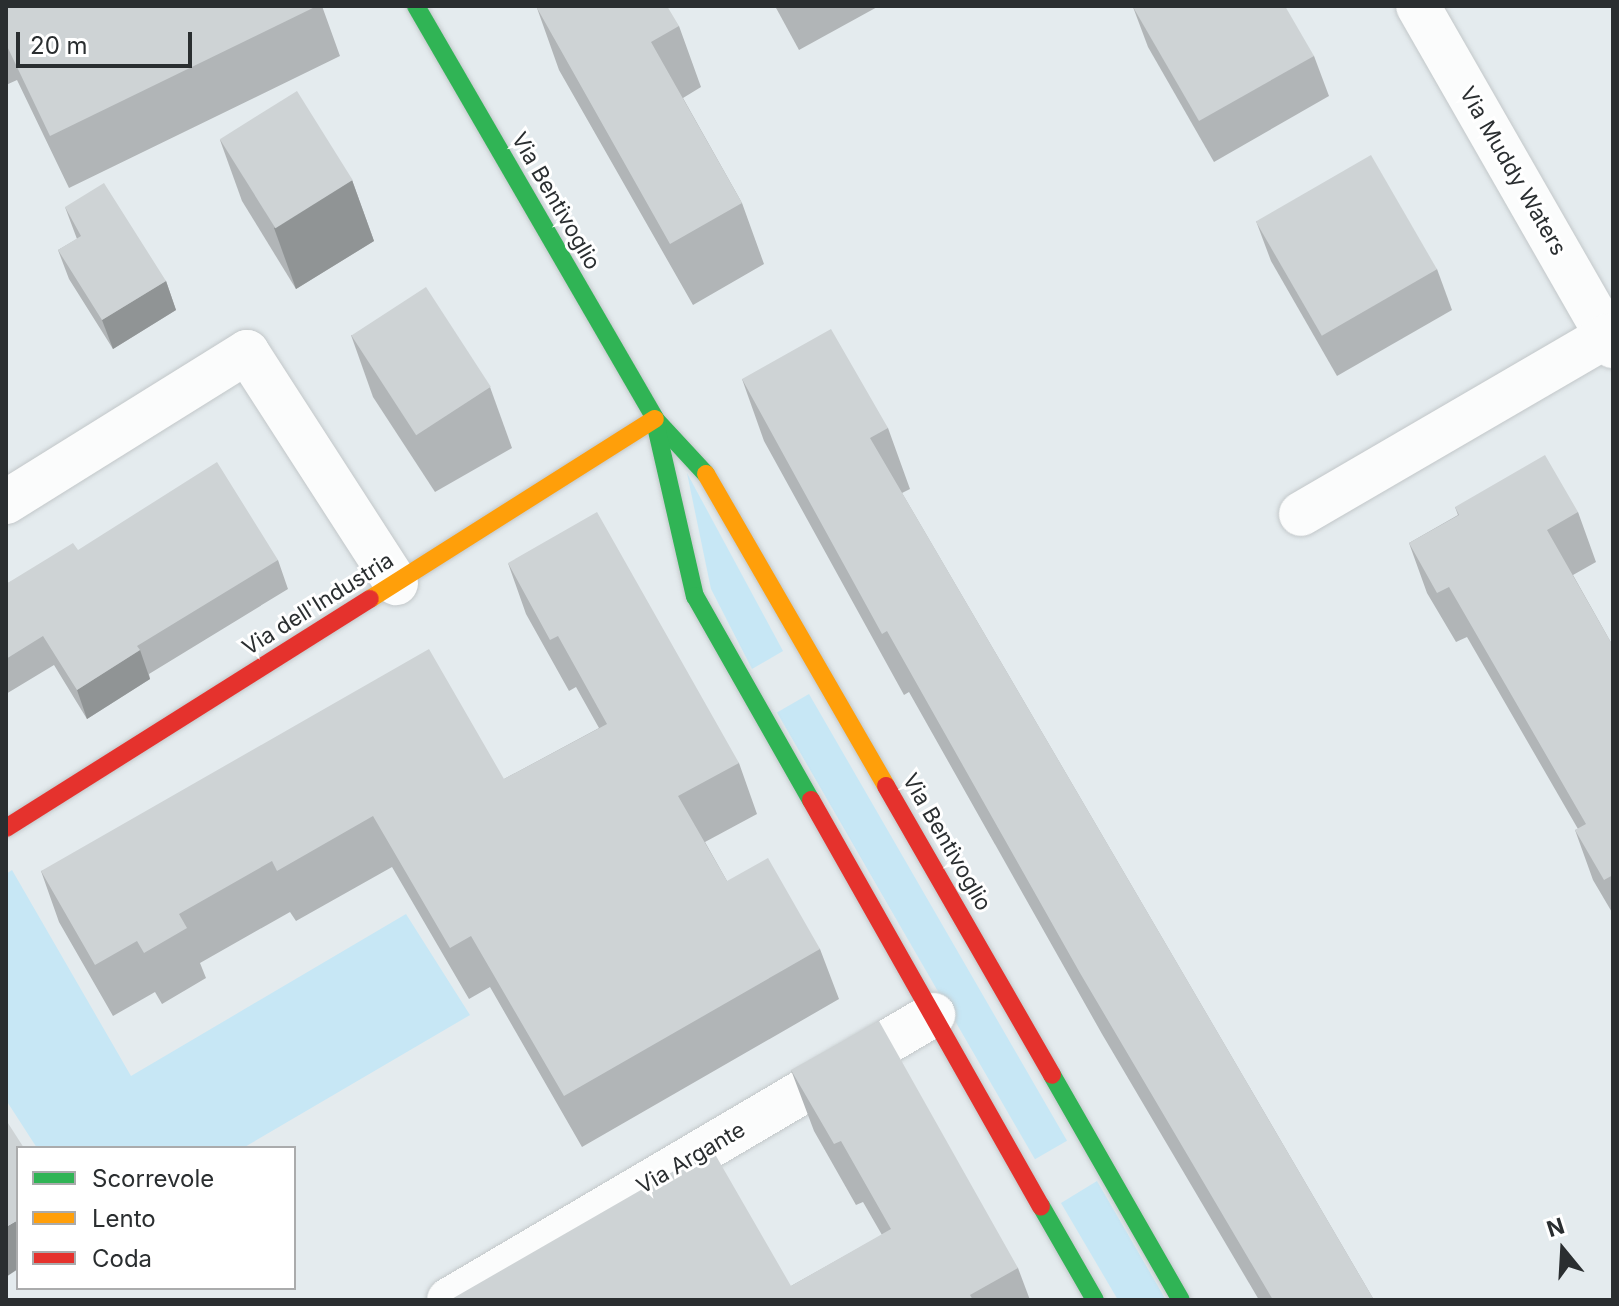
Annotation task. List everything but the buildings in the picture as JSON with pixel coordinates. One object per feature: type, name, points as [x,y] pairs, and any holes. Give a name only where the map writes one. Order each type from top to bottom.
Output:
[{"type":"street","name":"Via Bentivoglio","points":[[416,6],[655,419],[706,474],[1181,1300]]},
{"type":"street","name":"Via Muddy Waters","points":[[1301,514],[1610,341],[1418,6]]},
{"type":"street","points":[[6,502],[247,352],[396,583]]},
{"type":"street","name":"Via Bentivoglio","points":[[655,419],[695,596],[1095,1300]]},
{"type":"street","name":"Via dell'Industria","points":[[6,828],[655,419]]},
{"type":"street","name":"Via Argante","points":[[449,1300],[933,1015]]},
{"type":"shaded area","points":[[687,473],[783,651],[752,669],[711,589]]},
{"type":"shaded area","points":[[809,694],[1067,1141],[1035,1159],[777,712]]},
{"type":"shaded area","points":[[12,870],[131,1076],[406,914],[470,1015],[246,1146],[36,1146],[6,1100],[6,874]]},
{"type":"shaded area","points":[[1097,1181],[1166,1300],[1118,1300],[1061,1203]]},
{"type":"traffic: fast","points":[[416,6],[655,419],[706,474]]},
{"type":"traffic: fast","points":[[655,422],[695,596],[811,800]]},
{"type":"traffic: fast","points":[[1052,1075],[1181,1300]]},
{"type":"traffic: fast","points":[[1041,1206],[1095,1300]]},
{"type":"traffic: slow","points":[[370,599],[655,419]]},
{"type":"traffic: slow","points":[[706,474],[886,786]]},
{"type":"traffic: jam","points":[[6,828],[370,599]]},
{"type":"traffic: jam","points":[[886,786],[1052,1075]]},
{"type":"traffic: jam","points":[[811,800],[1041,1206]]}]
